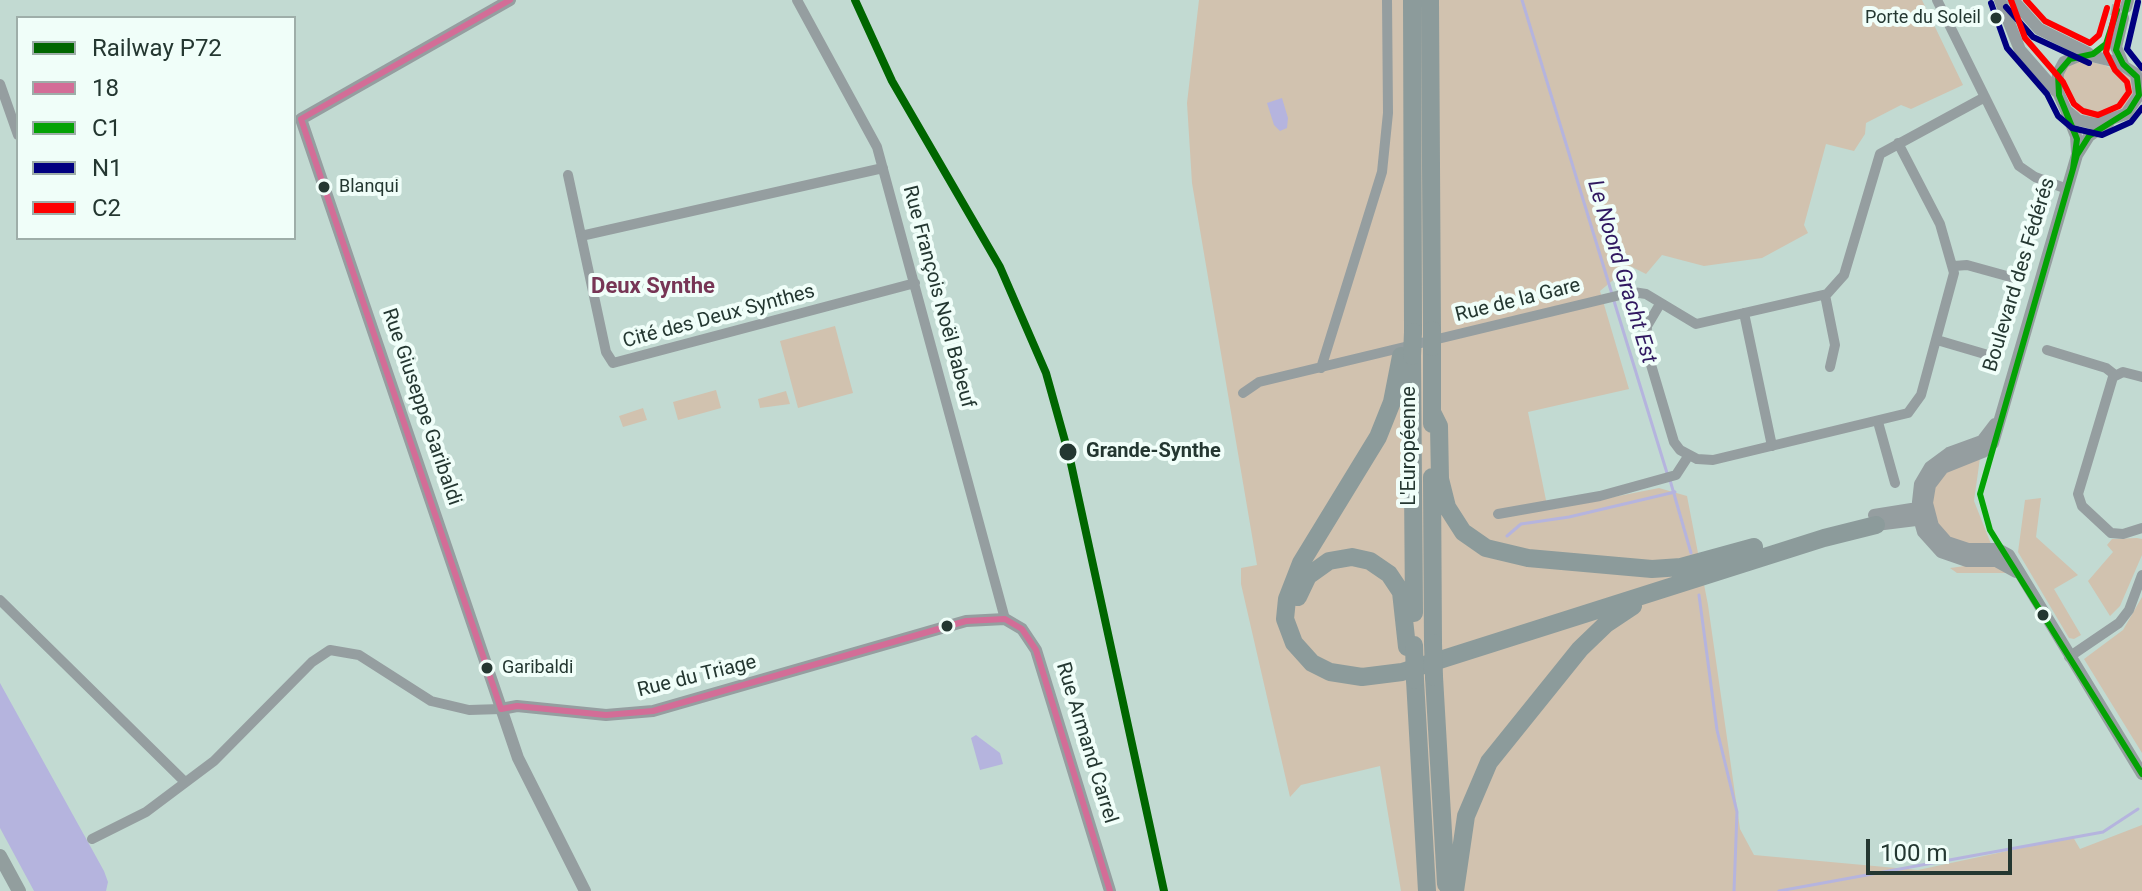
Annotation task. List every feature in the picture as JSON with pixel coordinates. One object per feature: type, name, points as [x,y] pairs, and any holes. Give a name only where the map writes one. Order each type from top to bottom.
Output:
[{"type":"highway","name":"L'Européenne","points":[[1412,0],[1420,336],[1432,412],[1418,645]]},
{"type":"highway","name":"L'Européenne","points":[[1427,891],[1407,356],[1420,336],[1430,0]]},
{"type":"highway","points":[[1407,356],[1378,437],[1306,555],[1289,592],[1285,607],[1288,630],[1298,649],[1312,663],[1350,676],[1391,675],[1875,520]]},
{"type":"highway","points":[[1432,412],[1439,426],[1440,479],[1447,507],[1463,532],[1486,548],[1528,558],[1652,569],[1681,567],[1875,520]]},
{"type":"highway","points":[[1419,680],[1418,645],[1401,592],[1380,566],[1358,558],[1340,558],[1318,567],[1305,581],[1295,614],[1307,645],[1321,658],[1339,665],[1372,668],[1404,663],[1745,550]]},
{"type":"highway","points":[[1455,891],[1466,816],[1481,776],[1500,746],[1599,629],[1629,608],[1684,582]]},
{"type":"highway","name":"L'Européenne","points":[[1419,680],[1447,891]]},
{"type":"main road","points":[[0,856],[19,891]]},
{"type":"street","points":[[297,120],[510,0]]},
{"type":"street","name":"Rue François Noël Babeuf","points":[[797,0],[865,120],[883,168],[1005,619]]},
{"type":"street","points":[[1321,368],[1382,172],[1388,122],[1387,0]]},
{"type":"street","points":[[1937,0],[2022,169],[2067,189]]},
{"type":"street","points":[[2000,0],[2020,50],[2058,93],[2066,110],[2085,122],[2109,122],[2135,110],[2140,80],[2123,64],[2116,47],[2122,8]]},
{"type":"street","points":[[2013,0],[2039,29],[2090,54],[2123,64]]},
{"type":"street","points":[[2058,93],[2060,67],[2073,57],[2090,54],[2108,41],[2122,8]]},
{"type":"street","points":[[0,84],[16,129]]},
{"type":"street","points":[[1830,367],[1835,345],[1825,295],[1835,289],[1844,275],[1878,158],[1898,143],[1985,97]]},
{"type":"street","name":"Boulevard des Fédérés","points":[[2066,110],[2077,139],[2077,155]]},
{"type":"street","name":"Rue Giuseppe Garibaldi","points":[[297,120],[501,709],[528,780],[585,891]]},
{"type":"street","name":"Boulevard des Fédérés","points":[[1923,513],[1929,488],[1940,470],[1992,445],[2077,155],[2089,136],[2109,122]]},
{"type":"street","points":[[1660,304],[1647,326],[1645,343],[1674,442],[1689,455],[1708,461],[1904,415],[1917,404],[1952,289],[1954,266],[1938,219],[1898,143]]},
{"type":"street","points":[[581,236],[883,168]]},
{"type":"street","name":"Cité des Deux Synthes","points":[[568,175],[607,356],[616,363],[915,283]]},
{"type":"street","points":[[1954,266],[1967,265],[2014,278]]},
{"type":"street","name":"Rue de la Gare","points":[[1243,393],[1259,382],[1613,296],[1641,292],[1693,324],[1825,295]]},
{"type":"street","points":[[1744,313],[1772,446]]},
{"type":"street","points":[[1937,340],[1988,355]]},
{"type":"street","points":[[2047,350],[2106,368],[2115,375]]},
{"type":"street","points":[[2115,375],[2126,372],[2142,377]]},
{"type":"street","points":[[2115,375],[2079,486],[2078,499],[2111,533],[2139,531]]},
{"type":"street","points":[[1878,422],[1895,483]]},
{"type":"street","points":[[1498,514],[1600,496],[1676,475],[1689,455]]},
{"type":"street","points":[[1875,520],[1923,513],[1939,536],[1952,545],[2005,552],[2142,774]]},
{"type":"street","points":[[2069,657],[2119,623],[2129,610],[2142,575]]},
{"type":"street","points":[[0,600],[185,782]]},
{"type":"street","name":"Rue du Triage","points":[[92,839],[146,812],[225,752],[316,657],[330,650],[359,655],[431,701],[475,711],[524,706],[606,715],[653,711],[972,619],[1005,619]]},
{"type":"street","name":"Rue Armand Carrel","points":[[1005,619],[1022,629],[1038,655],[1110,891]]},
{"type":"shaded area","points":[[1199,0],[1922,0],[1963,85],[1911,109],[1901,105],[1866,123],[1865,134],[1854,151],[1826,144],[1804,225],[1808,233],[1762,258],[1704,266],[1662,255],[1646,274],[1630,266],[1600,291],[1629,389],[1528,412],[1548,510],[1659,488],[1687,496],[1708,605],[1740,829],[1754,855],[1918,870],[2073,837],[2080,849],[2142,825],[2142,891],[1401,891],[1380,766],[1301,785],[1290,797],[1241,584],[1241,568],[1257,565],[1192,183],[1187,103]]},
{"type":"shaded area","points":[[2081,60],[2104,65],[2133,78],[2136,88],[2126,108],[2100,120],[2078,113],[2061,83],[2065,68]]},
{"type":"shaded area","points":[[835,326],[853,393],[798,408],[780,341]]},
{"type":"shaded area","points":[[716,390],[721,408],[678,420],[673,402]]},
{"type":"shaded area","points":[[786,391],[790,404],[760,408],[758,399]]},
{"type":"shaded area","points":[[643,408],[647,420],[623,427],[619,416]]},
{"type":"shaded area","points":[[1980,458],[1974,501],[1991,544],[1960,544],[1939,530],[1929,500],[1943,471]]},
{"type":"shaded area","points":[[2041,498],[2036,537],[2078,575],[2054,589],[2081,635],[2074,639],[2069,638],[2018,552],[2025,500]]},
{"type":"shaded area","points":[[2112,539],[2142,539],[2142,555],[2120,606],[2110,616],[2088,581],[2113,552],[2107,545]]},
{"type":"shaded area","points":[[1988,563],[2009,573],[1957,573],[1950,568]]},
{"type":"shaded area","points":[[2142,597],[2142,753],[2084,659],[2123,630]]},
{"type":"water","points":[[1282,98],[1288,118],[1287,128],[1280,131],[1274,125],[1267,103]]},
{"type":"water","points":[[0,683],[104,871],[108,882],[106,891],[34,891],[0,828]]},
{"type":"water","points":[[976,735],[1000,753],[1003,764],[980,770],[971,738]]},
{"type":"waterway","name":"Le Noord Gracht Est","points":[[1522,0],[1612,294]]},
{"type":"waterway","name":"Le Noord Gracht Est","points":[[1614,301],[1667,473]]},
{"type":"waterway","name":"Le Noord Gracht Est","points":[[1670,480],[1691,553]]},
{"type":"waterway","points":[[1507,536],[1521,524],[1569,517],[1675,492]]},
{"type":"waterway","name":"Le Noord Gracht Est","points":[[1699,595],[1717,730],[1737,812],[1734,891]]},
{"type":"waterway","points":[[1779,891],[2103,832],[2138,809]]},
{"type":"tunnel","points":[[2116,16],[2118,5]]},
{"type":"rail line","name":"P72","points":[[855,0],[892,81],[1000,267],[1046,373],[1070,459],[1164,891]]},
{"type":"transit line","name":"18","points":[[301,119],[510,0]]},
{"type":"transit line","name":"C2","points":[[2011,0],[2025,38],[2063,82],[2074,104],[2083,111],[2098,115],[2119,106],[2129,92],[2127,82],[2115,70],[2106,52],[2118,0]]},
{"type":"transit line","name":"C2","points":[[2026,0],[2045,21],[2090,43],[2099,35],[2107,8]]},
{"type":"transit line","name":"C1","points":[[2128,0],[2116,50],[2123,64],[2137,77],[2139,95],[2129,111],[2089,136],[2077,155],[1980,494],[1990,530],[2142,774]]},
{"type":"transit line","name":"N1","points":[[2138,2],[2127,49],[2142,68]]},
{"type":"transit line","name":"N1","points":[[1991,3],[2007,48],[2047,94],[2058,116],[2072,128],[2102,135],[2131,122],[2142,108]]},
{"type":"transit line","name":"N1","points":[[2006,7],[2033,37],[2089,63]]},
{"type":"transit line","name":"C1","points":[[2073,169],[2077,139],[2059,95],[2058,73],[2070,59],[2093,54],[2106,44],[2117,10]]},
{"type":"transit line","name":"18","points":[[301,119],[501,709]]},
{"type":"transit line","name":"18","points":[[501,709],[517,706],[606,715],[653,711],[966,621],[1005,619],[1022,629],[1036,650],[1110,891]]},
{"type":"place","name":"Porte du Soleil","points":[[1996,18]]},
{"type":"place","name":"Blanqui","points":[[324,187]]},
{"type":"place","name":"Grande-Synthe","points":[[1068,452]]},
{"type":"place","name":"Garibaldi","points":[[487,668]]},
{"type":"district","name":"Deux Synthe","points":[[653,287]]}]
